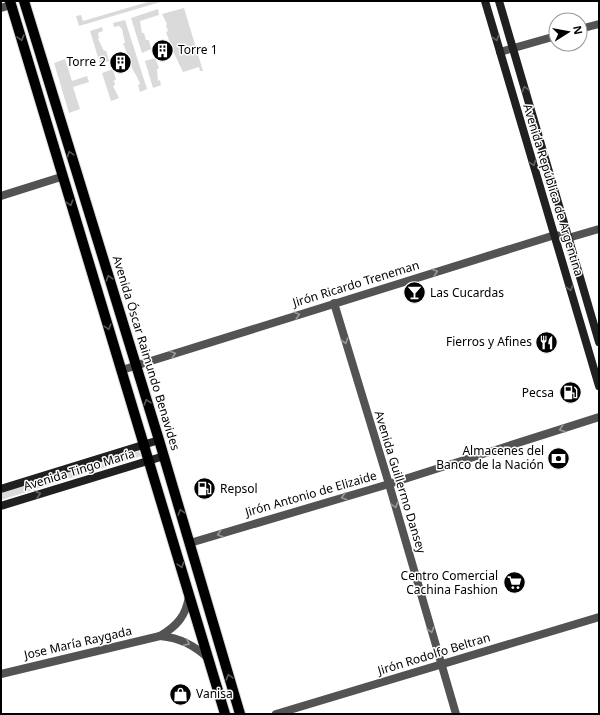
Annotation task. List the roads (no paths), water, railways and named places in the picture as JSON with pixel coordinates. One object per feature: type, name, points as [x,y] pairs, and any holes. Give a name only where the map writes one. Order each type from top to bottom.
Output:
[{"type":"main road","name":"Avenida Óscar Raimundo Benavides","points":[[26,1],[164,456],[240,714]]},
{"type":"main road","name":"Avenida República de Argentina","points":[[485,1],[599,386]]},
{"type":"main road","name":"Avenida República de Argentina","points":[[499,1],[599,342]]},
{"type":"main road","points":[[7,5],[145,444],[225,714]]},
{"type":"main road","name":"Avenida Tingo María","points":[[1,489],[159,440]]},
{"type":"main road","name":"Avenida Tingo María","points":[[1,506],[164,456]]},
{"type":"street","points":[[588,27],[599,24]]},
{"type":"street","points":[[500,52],[548,38]]},
{"type":"street","points":[[1,196],[62,177]]},
{"type":"street","points":[[555,235],[568,238],[599,229]]},
{"type":"street","name":"Jirón Ricardo Treneman","points":[[122,370],[555,235]]},
{"type":"street","name":"Avenida Guillermo Dansey","points":[[334,303],[389,484],[456,714]]},
{"type":"street","name":"Jirón Antonio de Elizaide","points":[[190,543],[389,484],[599,417]]},
{"type":"street","name":"Jose María Raygada","points":[[1,674],[160,636],[179,622],[188,607],[190,594]]},
{"type":"street","name":"Jirón Rodolfo Beltran","points":[[276,714],[599,617]]},
{"type":"street","name":"Jose María Raygada","points":[[160,636],[182,640],[209,659]]},
{"type":"place","name":"Torre 1","points":[[163,50]]},
{"type":"place","name":"Torre 2","points":[[121,62]]},
{"type":"place","name":"Las Cucardas","points":[[414,293]]},
{"type":"place","name":"Fierros y Afines","points":[[547,342]]},
{"type":"place","name":"Pecsa","points":[[570,393]]},
{"type":"place","name":"Almacenes del Banco de la Nación","points":[[559,458]]},
{"type":"place","name":"Repsol","points":[[204,489]]},
{"type":"place","name":"Centro Comercial Cachina Fashion","points":[[514,583]]},
{"type":"place","name":"Vanisa","points":[[180,694]]}]
